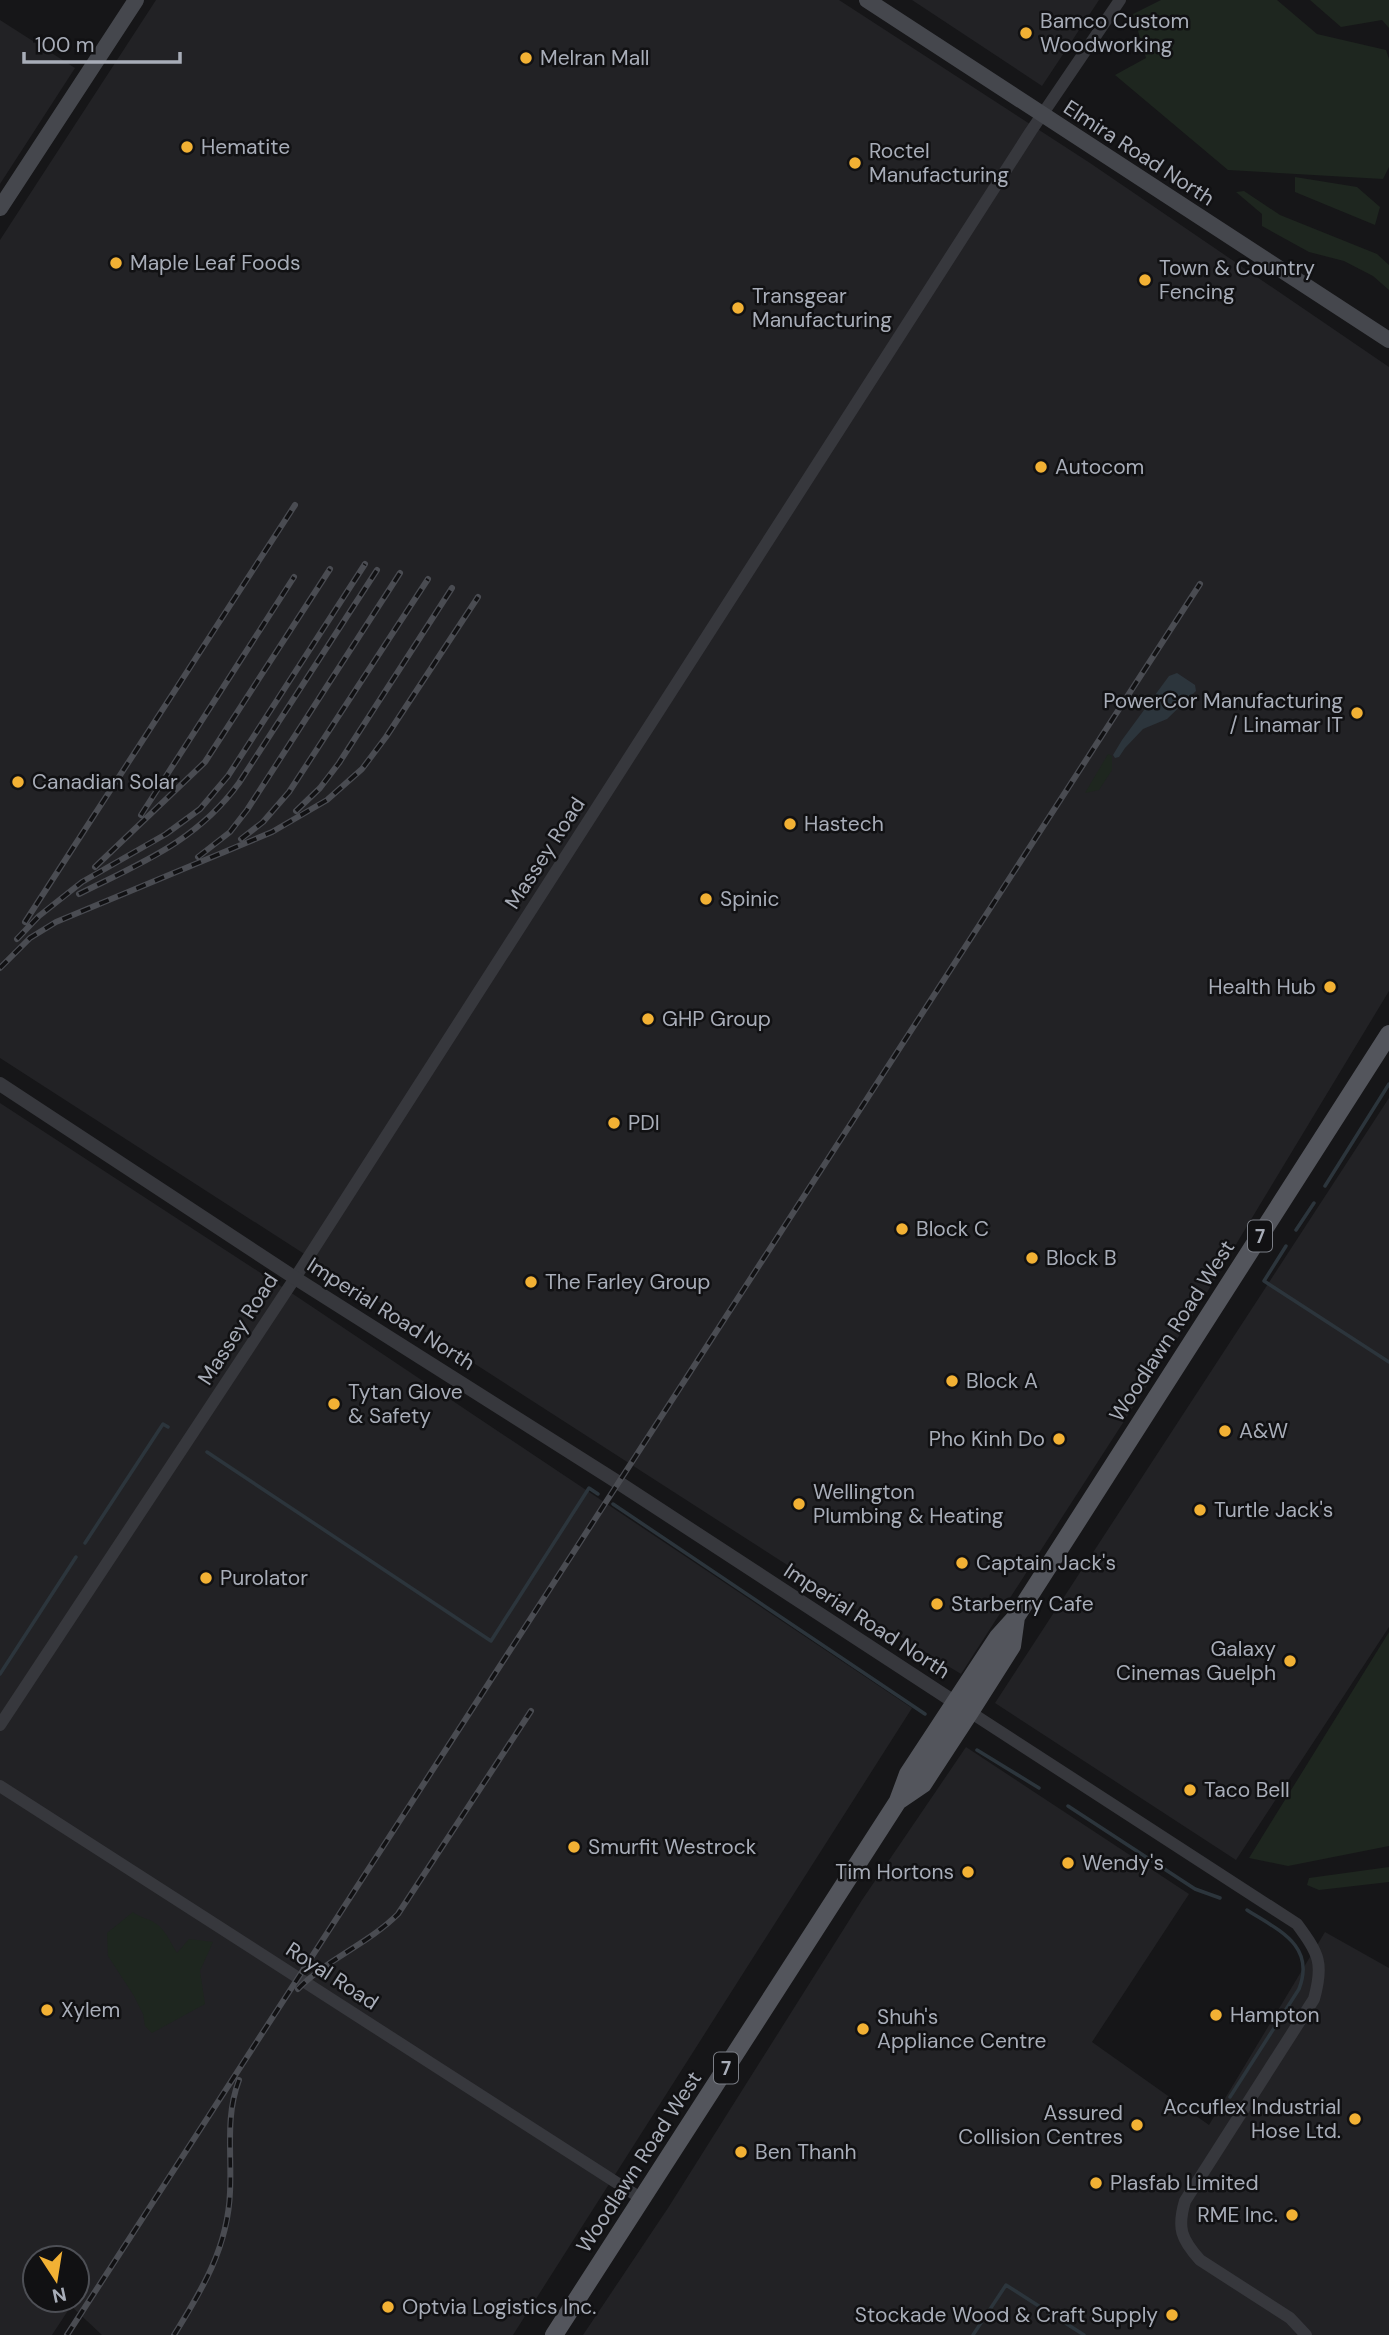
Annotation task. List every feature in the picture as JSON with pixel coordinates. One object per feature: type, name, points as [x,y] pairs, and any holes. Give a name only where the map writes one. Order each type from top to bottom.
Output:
[{"type":"main road","points":[[0,208],[136,0]]},
{"type":"main road","name":"Elmira Road North","points":[[867,0],[1389,340]]},
{"type":"main road","name":"Woodlawn Road West","points":[[554,2335],[898,1801],[908,1774],[998,1637],[1017,1617],[1389,1034]]},
{"type":"main road","name":"Woodlawn Road West","points":[[898,1801],[923,1784],[970,1713],[1012,1646],[1017,1617]]},
{"type":"street","name":"Massey Road","points":[[0,1725],[295,1278],[1042,115],[1120,0]]},
{"type":"street","name":"Imperial Road North","points":[[0,1084],[295,1278],[619,1483],[1297,1924],[1314,1948],[1321,1974],[1314,1999],[1185,2201],[1180,2217],[1181,2233],[1188,2247],[1200,2259],[1290,2318],[1306,2335]]},
{"type":"street","name":"Royal Road","points":[[0,1786],[642,2199]]},
{"type":"shaded area","points":[[156,0],[839,0],[1090,163],[1389,367],[1389,991],[1206,1294],[961,1674],[857,1610],[0,1058],[0,240]]},
{"type":"shaded area","points":[[912,0],[1099,0],[1042,86]]},
{"type":"shaded area","points":[[1161,0],[1277,0],[1317,34],[1386,50],[1389,59],[1389,167],[1383,179],[1228,170],[1115,75],[1146,58],[1133,14]]},
{"type":"shaded area","points":[[1310,0],[1389,0],[1389,28],[1382,20],[1341,27]]},
{"type":"shaded area","points":[[0,20],[75,68],[0,184]]},
{"type":"shaded area","points":[[1295,177],[1357,187],[1380,207],[1375,225],[1295,192]]},
{"type":"shaded area","points":[[1244,191],[1280,215],[1377,254],[1389,265],[1389,290],[1373,276],[1344,261],[1309,252],[1262,226],[1262,214],[1236,192]]},
{"type":"shaded area","points":[[1177,673],[1195,685],[1196,691],[1167,719],[1143,729],[1119,757],[1115,758],[1113,755],[1122,740],[1169,676]]},
{"type":"shaded area","points":[[1108,754],[1112,756],[1112,770],[1099,790],[1085,793]]},
{"type":"shaded area","points":[[1389,1098],[1389,1627],[1236,1860],[995,1703]]},
{"type":"shaded area","points":[[0,1103],[296,1296],[912,1708],[513,2335],[102,2335],[80,2314],[91,2314],[91,2244],[21,2244],[21,2314],[66,2314],[52,2335],[0,2335]]},
{"type":"shaded area","points":[[1389,1632],[1389,1846],[1288,1866],[1249,1858]]},
{"type":"shaded area","points":[[966,1747],[1189,1894],[1092,2042],[1209,2125],[1325,1932],[1389,1968],[1389,2335],[583,2335],[668,2208],[862,1900]]},
{"type":"shaded area","points":[[1389,1867],[1389,1882],[1319,1890],[1307,1885],[1309,1878]]},
{"type":"shaded area","points":[[133,1912],[159,1926],[177,1953],[189,1939],[213,1942],[200,1971],[205,2004],[152,2033],[145,2026],[143,2014],[134,1996],[108,1956],[107,1933]]},
{"type":"waterway","points":[[1325,1186],[1389,1084]]},
{"type":"waterway","points":[[1296,1230],[1314,1203]]},
{"type":"waterway","points":[[1286,1246],[1264,1281],[1389,1362]]},
{"type":"waterway","points":[[85,1543],[163,1424],[168,1427]]},
{"type":"waterway","points":[[207,1452],[491,1641],[589,1488],[598,1494]]},
{"type":"waterway","points":[[613,1504],[925,1714]]},
{"type":"waterway","points":[[0,1674],[76,1557]]},
{"type":"waterway","points":[[977,1750],[1039,1788]]},
{"type":"waterway","points":[[1068,1806],[1195,1889],[1220,1898]]},
{"type":"waterway","points":[[1230,2097],[1299,1989],[1303,1974],[1302,1961],[1291,1940],[1247,1910]]},
{"type":"waterway","points":[[973,2335],[1006,2285],[1084,2335]]},
{"type":"railway","points":[[25,922],[295,505]]},
{"type":"railway","points":[[17,939],[39,916],[82,882],[166,834],[200,809],[228,776],[365,564]]},
{"type":"railway","points":[[95,867],[205,762],[330,569]]},
{"type":"railway","points":[[79,894],[167,849],[223,803],[239,783],[377,570]]},
{"type":"railway","points":[[198,857],[230,832],[247,810],[400,573]]},
{"type":"railway","points":[[141,815],[294,577]]},
{"type":"railway","points":[[241,839],[263,822],[289,792],[428,579]]},
{"type":"railway","points":[[67,2335],[1200,584]]},
{"type":"railway","points":[[296,811],[320,788],[339,763],[452,588]]},
{"type":"railway","points":[[0,968],[30,938],[56,922],[272,832],[327,800],[362,769],[386,737],[478,597]]},
{"type":"railway","points":[[298,1989],[309,1978],[374,1934],[398,1914],[531,1711]]},
{"type":"railway","points":[[174,2335],[212,2267],[224,2231],[230,2192],[232,2108],[239,2080]]},
{"type":"place","name":"Bamco Custom Woodworking","points":[[1026,33]]},
{"type":"place","name":"Melran Mall","points":[[526,58]]},
{"type":"place","name":"Hematite","points":[[187,147]]},
{"type":"place","name":"Roctel Manufacturing","points":[[855,163]]},
{"type":"place","name":"Maple Leaf Foods","points":[[116,263]]},
{"type":"place","name":"Town & Country Fencing","points":[[1145,280]]},
{"type":"place","name":"Transgear Manufacturing","points":[[738,308]]},
{"type":"place","name":"Autocom","points":[[1041,467]]},
{"type":"place","name":"PowerCor Manufacturing / Linamar IT","points":[[1357,713]]},
{"type":"place","name":"Canadian Solar","points":[[18,782]]},
{"type":"place","name":"Hastech","points":[[790,824]]},
{"type":"place","name":"Spinic","points":[[706,899]]},
{"type":"place","name":"Health Hub","points":[[1330,987]]},
{"type":"place","name":"GHP Group","points":[[648,1019]]},
{"type":"place","name":"PDI","points":[[614,1123]]},
{"type":"place","name":"Block C","points":[[902,1229]]},
{"type":"place","name":"Block B","points":[[1032,1258]]},
{"type":"place","name":"The Farley Group","points":[[531,1282]]},
{"type":"place","name":"Block A","points":[[952,1381]]},
{"type":"place","name":"Tytan Glove & Safety","points":[[334,1404]]},
{"type":"place","name":"A&W","points":[[1225,1431]]},
{"type":"place","name":"Pho Kinh Do","points":[[1059,1439]]},
{"type":"place","name":"Wellington Plumbing & Heating","points":[[799,1504]]},
{"type":"place","name":"Turtle Jack's","points":[[1200,1510]]},
{"type":"place","name":"Captain Jack's","points":[[962,1563]]},
{"type":"place","name":"Purolator","points":[[206,1578]]},
{"type":"place","name":"Starberry Cafe","points":[[937,1604]]},
{"type":"place","name":"Galaxy Cinemas Guelph","points":[[1290,1661]]},
{"type":"place","name":"Taco Bell","points":[[1190,1790]]},
{"type":"place","name":"Smurfit Westrock","points":[[574,1847]]},
{"type":"place","name":"Wendy's","points":[[1068,1863]]},
{"type":"place","name":"Tim Hortons","points":[[968,1872]]},
{"type":"place","name":"Xylem","points":[[47,2010]]},
{"type":"place","name":"Hampton","points":[[1216,2015]]},
{"type":"place","name":"Shuh's Appliance Centre","points":[[863,2029]]},
{"type":"place","name":"Accuflex Industrial Hose Ltd.","points":[[1355,2119]]},
{"type":"place","name":"Assured Collision Centres","points":[[1137,2125]]},
{"type":"place","name":"Ben Thanh","points":[[741,2152]]},
{"type":"place","name":"Plasfab Limited","points":[[1096,2183]]},
{"type":"place","name":"RME Inc.","points":[[1292,2215]]},
{"type":"place","name":"Optvia Logistics Inc.","points":[[388,2307]]},
{"type":"place","name":"Stockade Wood & Craft Supply","points":[[1172,2315]]}]
